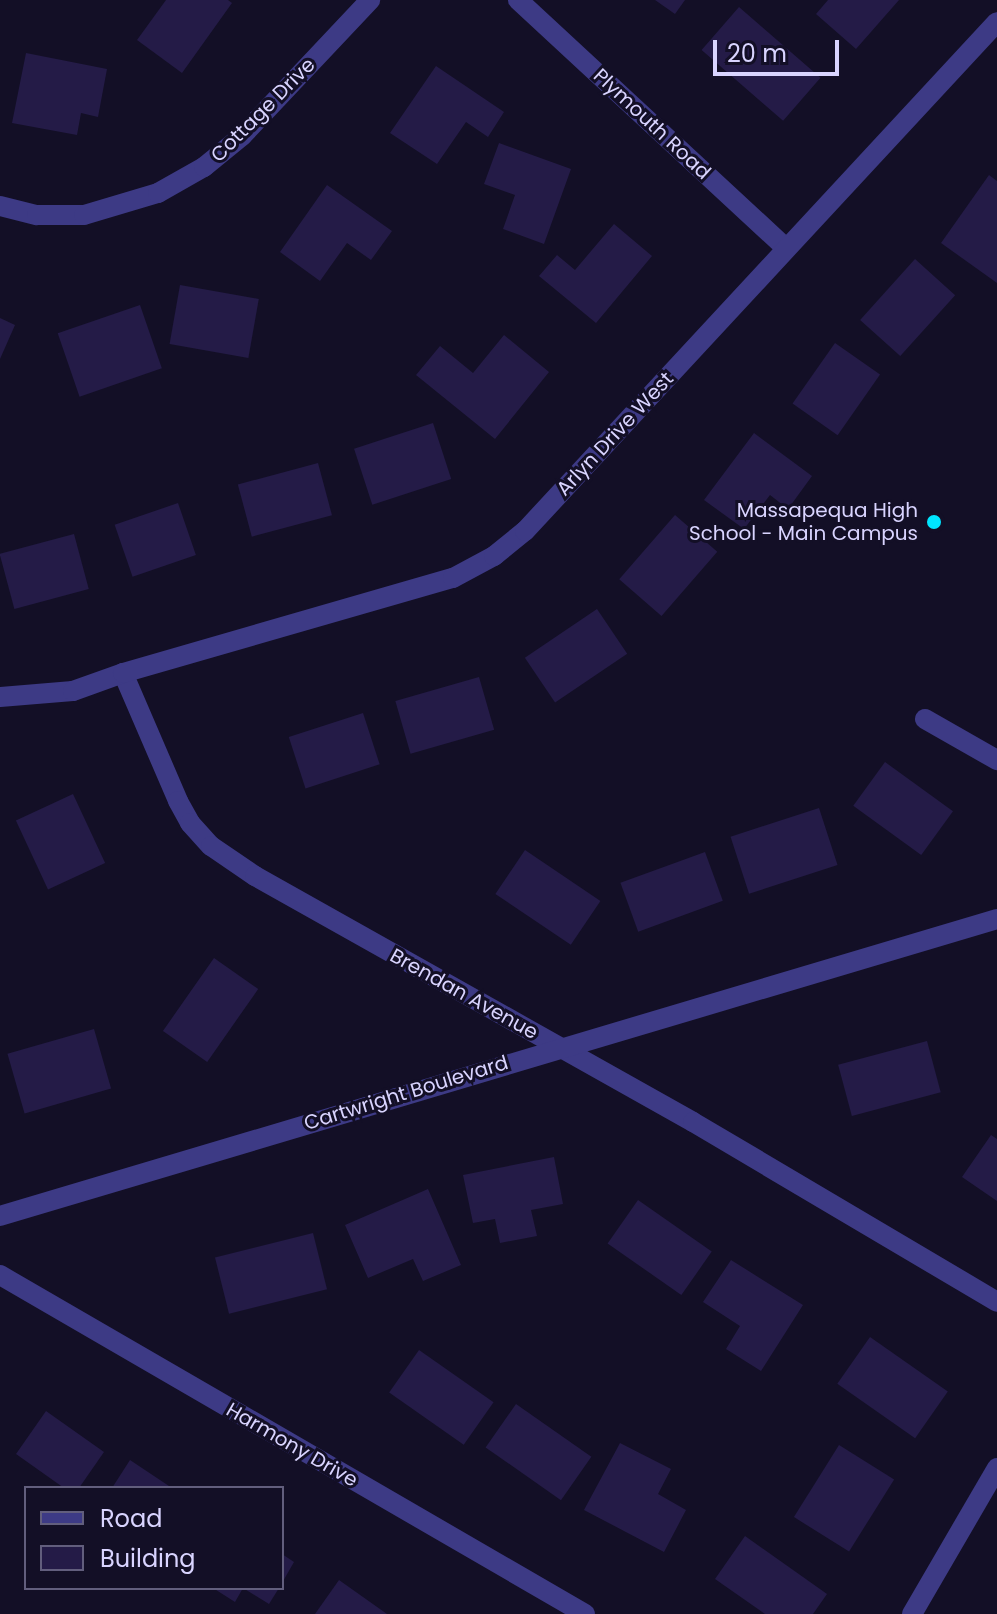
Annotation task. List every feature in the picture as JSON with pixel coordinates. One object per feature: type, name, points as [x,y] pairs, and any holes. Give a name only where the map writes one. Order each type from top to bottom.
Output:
[{"type":"street","name":"Cottage Drive","points":[[0,206],[37,215],[84,215],[158,193],[204,167],[242,136],[370,0]]},
{"type":"street","name":"Plymouth Road","points":[[518,0],[786,248]]},
{"type":"street","name":"Arlyn Drive West","points":[[123,673],[453,578],[494,556],[525,531],[997,22]]},
{"type":"street","points":[[0,697],[73,691],[123,673]]},
{"type":"street","name":"Brendan Avenue","points":[[123,673],[178,801],[190,823],[211,846],[255,876],[559,1047],[997,1302]]},
{"type":"street","points":[[925,719],[997,760]]},
{"type":"street","name":"Cartwright Boulevard","points":[[0,1216],[997,919]]},
{"type":"street","name":"Harmony Drive","points":[[0,1275],[585,1614]]},
{"type":"street","points":[[912,1614],[997,1468]]},
{"type":"building","points":[[166,0],[228,0],[232,3],[182,73],[137,40]]},
{"type":"building","points":[[655,0],[685,0],[675,14]]},
{"type":"building","points":[[828,0],[899,0],[856,49],[816,14]]},
{"type":"building","points":[[739,7],[821,78],[783,121],[702,50]]},
{"type":"building","points":[[26,53],[107,69],[98,117],[81,113],[77,135],[12,123]]},
{"type":"building","points":[[436,66],[504,112],[488,137],[466,122],[437,164],[390,133]]},
{"type":"building","points":[[499,143],[571,169],[544,244],[503,229],[515,195],[484,184]]},
{"type":"building","points":[[989,175],[997,181],[997,283],[941,243]]},
{"type":"building","points":[[327,185],[392,231],[371,260],[347,243],[320,281],[280,252]]},
{"type":"building","points":[[614,224],[652,256],[596,323],[539,276],[557,255],[575,270]]},
{"type":"building","points":[[915,259],[955,295],[900,356],[860,320]]},
{"type":"building","points":[[180,285],[259,299],[248,358],[170,344]]},
{"type":"building","points":[[140,305],[162,368],[80,397],[58,333]]},
{"type":"building","points":[[0,318],[15,325],[0,359]]},
{"type":"building","points":[[504,335],[549,372],[495,439],[416,375],[440,346],[473,373]]},
{"type":"building","points":[[835,343],[880,375],[838,435],[793,404]]},
{"type":"building","points":[[433,423],[451,479],[372,505],[354,449]]},
{"type":"building","points":[[754,433],[812,476],[788,509],[770,495],[744,529],[704,500]]},
{"type":"building","points":[[318,463],[332,515],[252,537],[238,484]]},
{"type":"building","points":[[178,503],[196,555],[133,577],[115,525]]},
{"type":"building","points":[[675,515],[717,552],[661,616],[619,579]]},
{"type":"building","points":[[74,534],[89,589],[14,609],[0,554]]},
{"type":"building","points":[[597,609],[627,654],[555,702],[525,658]]},
{"type":"building","points":[[479,677],[494,730],[411,754],[395,701]]},
{"type":"building","points":[[363,713],[380,764],[306,788],[289,737]]},
{"type":"building","points":[[885,762],[953,811],[921,855],[853,806]]},
{"type":"building","points":[[73,794],[105,863],[48,890],[16,821]]},
{"type":"building","points":[[819,808],[838,865],[749,894],[731,837]]},
{"type":"building","points":[[525,850],[600,901],[571,945],[495,894]]},
{"type":"building","points":[[705,852],[723,901],[638,932],[620,883]]},
{"type":"building","points":[[214,958],[258,989],[207,1062],[163,1031]]},
{"type":"building","points":[[94,1029],[111,1089],[25,1113],[7,1054]]},
{"type":"building","points":[[927,1041],[941,1092],[852,1116],[838,1065]]},
{"type":"building","points":[[991,1135],[997,1139],[997,1201],[962,1177]]},
{"type":"building","points":[[554,1157],[563,1204],[531,1210],[537,1236],[500,1243],[495,1219],[473,1223],[463,1175]]},
{"type":"building","points":[[428,1189],[461,1265],[423,1281],[413,1259],[368,1278],[345,1225]]},
{"type":"building","points":[[638,1200],[712,1252],[681,1295],[608,1243]]},
{"type":"building","points":[[313,1233],[327,1289],[229,1314],[215,1257]]},
{"type":"building","points":[[731,1260],[803,1305],[761,1371],[726,1349],[740,1326],[703,1302]]},
{"type":"building","points":[[870,1337],[948,1391],[915,1438],[837,1384]]},
{"type":"building","points":[[419,1350],[494,1402],[464,1445],[389,1393]]},
{"type":"building","points":[[516,1404],[591,1457],[561,1500],[486,1447]]},
{"type":"building","points":[[46,1411],[104,1452],[80,1486],[61,1486],[16,1454]]},
{"type":"building","points":[[620,1443],[671,1469],[658,1494],[686,1510],[664,1552],[584,1510]]},
{"type":"building","points":[[839,1445],[894,1479],[849,1552],[794,1517]]},
{"type":"building","points":[[130,1460],[169,1486],[113,1486]]},
{"type":"building","points":[[745,1536],[827,1594],[813,1614],[765,1614],[715,1579]]},
{"type":"building","points":[[284,1555],[294,1562],[284,1580]]},
{"type":"building","points":[[339,1580],[387,1614],[315,1614]]},
{"type":"building","points":[[216,1590],[242,1590],[235,1602]]},
{"type":"building","points":[[246,1590],[278,1590],[269,1604]]},
{"type":"place","name":"Massapequa High School - Main Campus","points":[[934,522]]}]
